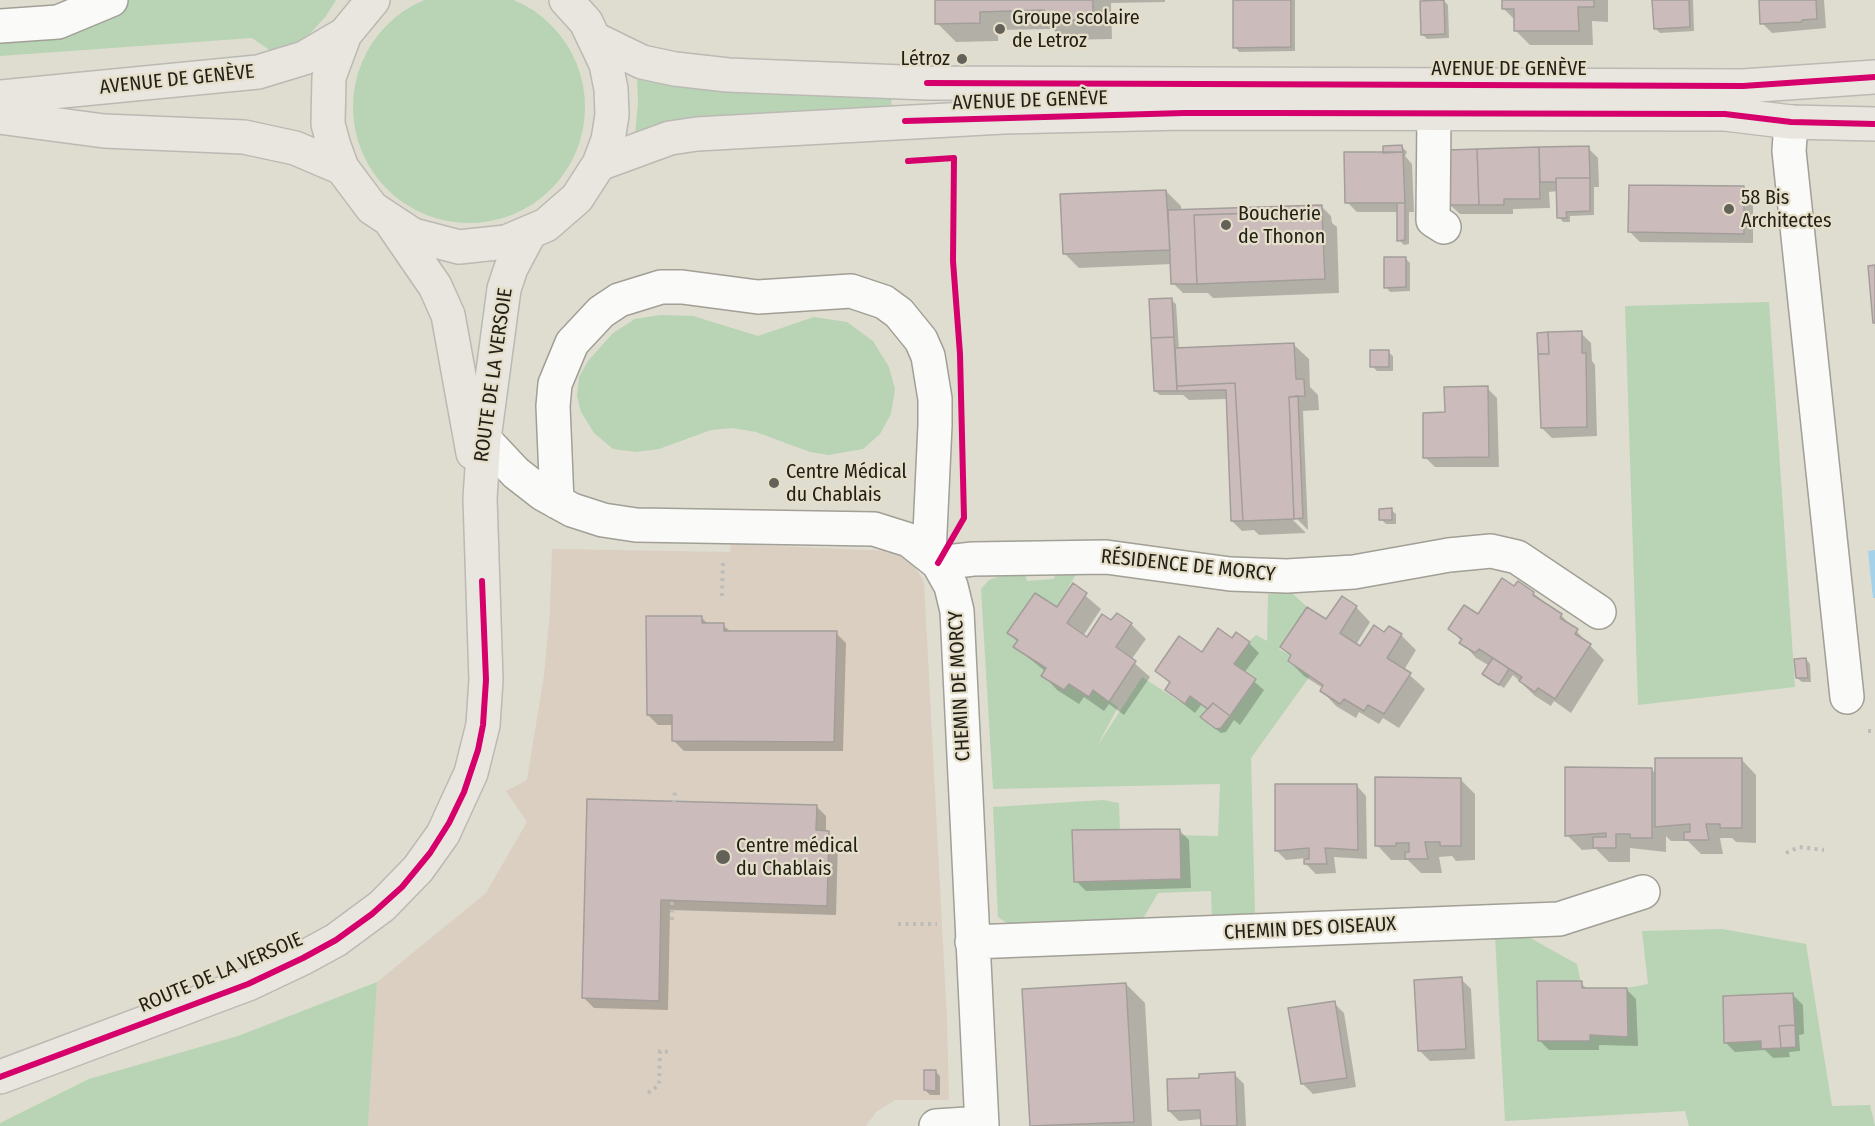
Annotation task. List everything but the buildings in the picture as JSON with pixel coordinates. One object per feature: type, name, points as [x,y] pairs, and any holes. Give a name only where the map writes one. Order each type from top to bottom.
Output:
[{"type":"main road","points":[[367,3],[345,34],[329,77],[328,124],[342,168],[372,208],[392,224],[413,235],[459,247],[507,242],[546,225],[577,198],[599,164],[608,140],[612,115],[611,89],[606,64],[597,40],[586,22],[566,0]]},
{"type":"main road","name":"AVENUE DE GENÈVE","points":[[0,98],[258,72],[303,58],[345,34]]},
{"type":"main road","name":"AVENUE DE GENÈVE","points":[[597,40],[642,62],[675,69],[728,75],[927,83],[1743,86],[1866,77]]},
{"type":"main road","points":[[1866,77],[1866,124]]},
{"type":"main road","name":"AVENUE DE GENÈVE","points":[[599,164],[657,142],[697,134],[1026,116],[1184,113],[1725,114],[1791,122],[1866,124]]},
{"type":"main road","points":[[0,117],[104,131],[244,137],[296,148],[342,168]]},
{"type":"main road","name":"ROUTE DE LA VERSOIE","points":[[392,224],[435,286],[448,315],[480,486]]},
{"type":"main road","name":"ROUTE DE LA VERSOIE","points":[[0,1077],[248,984],[336,940],[372,914],[418,869],[443,834],[460,802],[471,773],[483,724],[486,680],[480,486],[484,440],[504,289],[510,268],[529,234]]},
{"type":"street","points":[[0,26],[58,22],[111,0]]},
{"type":"street","points":[[1434,115],[1432,220],[1444,227]]},
{"type":"street","points":[[1791,122],[1789,151],[1847,697]]},
{"type":"street","points":[[557,502],[553,406],[555,384],[572,344],[601,312],[619,300],[661,287],[682,287],[758,297],[851,291],[884,302],[899,313],[921,340],[928,356],[935,416],[934,558]]},
{"type":"street","points":[[484,440],[529,484],[557,502],[587,516],[636,525],[874,529],[909,540],[934,558]]},
{"type":"street","name":"RÉSIDENCE DE MORCY","points":[[934,558],[1106,557],[1230,574],[1287,576],[1354,572],[1449,555],[1498,551],[1517,557],[1599,612]]},
{"type":"street","name":"CHEMIN DE MORCY","points":[[934,558],[951,585],[957,611],[982,1125]]},
{"type":"street","name":"CHEMIN DES OISEAUX","points":[[972,942],[1559,919],[1643,892]]},
{"type":"street","points":[[936,1126],[982,1125]]},
{"type":"path","points":[[1868,731],[1875,731]]},
{"type":"path","points":[[674,803],[675,790]]},
{"type":"path","points":[[1786,853],[1799,847],[1824,850]]},
{"type":"path","points":[[672,900],[672,920]]},
{"type":"path","points":[[898,924],[942,924]]},
{"type":"path","points":[[648,1093],[659,1085],[660,1051],[669,1052]]},
{"type":"shaded area","name":"Centre médical du Chablais","points":[[731,544],[891,551],[912,562],[924,582],[947,1021],[949,1100],[895,1100],[876,1112],[866,1126],[368,1126],[377,982],[486,893],[527,822],[506,791],[527,780],[544,675],[550,612],[552,549],[730,552]]},
{"type":"green space","points":[[469,-9],[492,-7],[513,0],[524,5],[551,25],[571,52],[576,63],[583,84],[585,107],[583,130],[576,151],[571,162],[551,189],[524,209],[513,214],[492,221],[469,223],[446,221],[425,214],[414,209],[387,189],[367,162],[362,151],[355,130],[353,107],[355,84],[362,63],[367,52],[387,25],[414,5],[425,0],[446,-7]]},
{"type":"green space","points":[[129,0],[336,0],[326,16],[307,37],[274,53],[252,38],[0,56],[0,40],[100,20]]},
{"type":"green space","points":[[637,76],[688,87],[726,91],[891,96],[892,110],[635,135],[638,103]]},
{"type":"green space","points":[[1769,302],[1795,687],[1638,705],[1625,306]]},
{"type":"green space","points":[[660,315],[693,316],[758,336],[814,317],[847,322],[873,341],[889,367],[895,389],[891,414],[880,434],[863,449],[829,455],[810,452],[756,432],[733,428],[711,430],[659,449],[636,452],[613,449],[594,433],[581,412],[577,396],[579,377],[588,361],[613,333],[635,319]]},
{"type":"green space","points":[[1057,569],[1079,569],[1057,607],[1035,593],[1007,633],[1018,640],[1014,647],[1046,668],[1041,676],[1073,676],[1118,707],[1096,748],[1142,677],[1185,705],[1190,696],[1256,635],[1267,641],[1268,594],[1292,593],[1307,607],[1279,649],[1291,655],[1310,676],[1251,758],[1255,914],[1212,921],[1211,891],[1158,893],[1141,922],[1014,928],[998,917],[993,807],[1103,800],[1119,803],[1120,834],[1218,836],[1220,784],[993,789],[981,589],[989,580],[1010,572],[1025,573],[1027,581],[1054,579]]},
{"type":"green space","points":[[1722,929],[1806,944],[1832,1106],[1870,1105],[1875,1126],[1689,1126],[1685,1111],[1505,1121],[1495,936],[1525,935],[1577,964],[1582,988],[1627,988],[1648,984],[1642,931]]},
{"type":"green space","points":[[377,982],[368,1126],[0,1126],[0,1123],[89,1079],[238,1036]]},
{"type":"water","points":[[1875,550],[1875,598],[1873,598],[1868,551]]},
{"type":"cycle path","points":[[927,83],[1743,86],[1875,77]]},
{"type":"cycle path","points":[[905,121],[1184,113],[1725,114],[1791,122],[1875,124]]},
{"type":"cycle path","points":[[908,161],[954,158],[953,261],[960,354],[964,518],[938,563]]},
{"type":"cycle path","points":[[0,1077],[248,984],[336,940],[372,914],[402,887],[430,853],[449,823],[464,792],[478,750],[483,725],[486,680],[482,581]]},
{"type":"place","name":"Groupe scolaire de Letroz","points":[[1000,29]]},
{"type":"place","name":"Létroz","points":[[962,59]]},
{"type":"place","name":"58 Bis Architectes","points":[[1729,209]]},
{"type":"place","name":"Boucherie de Thonon","points":[[1226,225]]},
{"type":"place","name":"Centre Médical du Chablais","points":[[774,483]]},
{"type":"place","name":"Centre médical du Chablais","points":[[723,857]]}]
